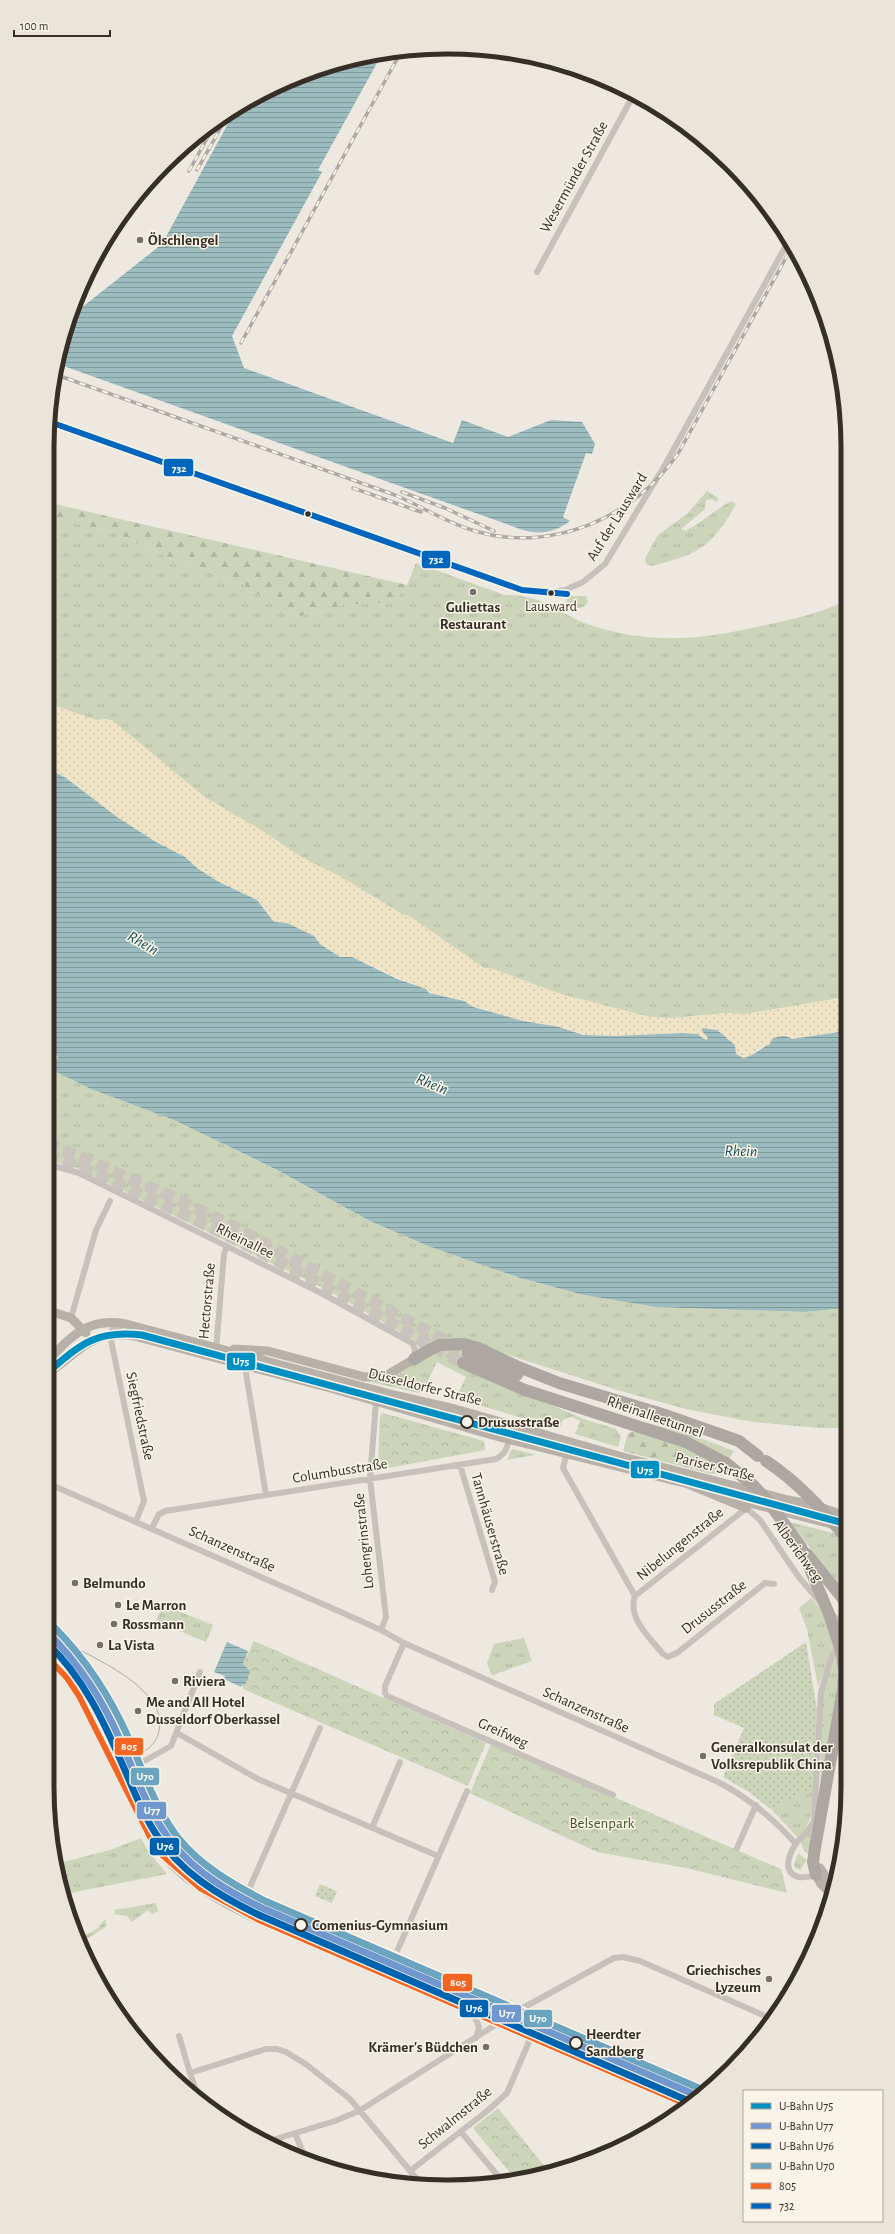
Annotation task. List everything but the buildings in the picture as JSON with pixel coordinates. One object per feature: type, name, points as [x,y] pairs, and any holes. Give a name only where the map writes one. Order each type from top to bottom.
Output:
[{"type":"highway","points":[[414,1359],[430,1349],[440,1346],[458,1344],[478,1348],[516,1366],[559,1383],[662,1414],[727,1436],[739,1441],[762,1458]]},
{"type":"highway","name":"Rheinalleetunnel","points":[[841,1531],[820,1505],[802,1487],[762,1458],[713,1437],[556,1390],[466,1358],[539,1395],[686,1442],[726,1464],[752,1485],[767,1500],[841,1596]]},
{"type":"highway","points":[[801,1546],[829,1614],[841,1651]]},
{"type":"highway","points":[[820,1873],[813,1862],[841,1701]]},
{"type":"highway","points":[[820,1873],[821,1852],[841,1748]]},
{"type":"main road","points":[[54,1312],[71,1318],[89,1336],[97,1338]]},
{"type":"main road","name":"Düsseldorfer Straße","points":[[54,1355],[68,1340],[83,1329],[101,1322],[126,1324],[503,1422],[562,1439]]},
{"type":"main road","points":[[54,1369],[63,1362],[69,1351],[84,1337],[83,1329]]},
{"type":"main road","name":"Düsseldorfer Straße","points":[[63,1362],[78,1348],[97,1338],[110,1335],[134,1336],[215,1357],[510,1440],[567,1453]]},
{"type":"main road","name":"Düsseldorfer Straße","points":[[226,1350],[239,1348],[264,1350],[365,1378],[387,1375],[414,1359]]},
{"type":"main road","points":[[562,1439],[567,1453]]},
{"type":"main road","name":"Pariser Straße","points":[[562,1439],[712,1481],[788,1500],[813,1504],[837,1514]]},
{"type":"main road","name":"Pariser Straße","points":[[567,1453],[688,1484],[747,1508]]},
{"type":"main road","name":"Pariser Straße","points":[[716,1495],[747,1508],[801,1516],[841,1526]]},
{"type":"main road","name":"Pariser Straße","points":[[747,1508],[764,1499],[806,1506],[841,1515]]},
{"type":"main road","points":[[801,1516],[798,1509],[806,1506]]},
{"type":"main road","points":[[54,1630],[86,1664],[100,1684],[157,1804],[177,1838],[190,1853],[219,1876],[248,1892],[700,2088]]},
{"type":"main road","points":[[54,1664],[67,1678],[79,1696],[130,1800],[152,1841],[173,1868],[201,1889],[251,1916],[682,2102]]},
{"type":"main road","points":[[130,1800],[136,1803],[140,1811],[146,1815],[153,1814],[157,1804]]},
{"type":"main road","points":[[820,1873],[829,1881]]},
{"type":"main road","points":[[820,1873],[821,1884],[827,1890]]},
{"type":"street","name":"Wesermünder Straße","points":[[536,272],[631,100]]},
{"type":"street","name":"Auf der Lausward","points":[[55,424],[522,590],[543,593],[558,591],[583,582],[605,564],[665,464],[785,247]]},
{"type":"street","name":"Rheinallee","points":[[54,1166],[79,1173],[321,1293],[408,1340],[415,1348],[414,1359]]},
{"type":"street","points":[[71,1318],[96,1230],[110,1201]]},
{"type":"street","name":"Hectorstraße","points":[[215,1357],[224,1254],[227,1246]]},
{"type":"street","points":[[110,1335],[116,1327],[126,1324]]},
{"type":"street","name":"Siegfriedstraße","points":[[110,1335],[144,1501],[136,1521]]},
{"type":"street","points":[[247,1366],[246,1373],[266,1495]]},
{"type":"street","name":"Lohengrinstraße","points":[[376,1402],[370,1479],[386,1617],[381,1630]]},
{"type":"street","points":[[503,1422],[510,1440]]},
{"type":"street","name":"Columbusstraße","points":[[152,1528],[159,1514],[165,1511],[496,1459],[504,1453],[510,1440]]},
{"type":"street","points":[[567,1453],[563,1468],[635,1596]]},
{"type":"street","name":"Tannhäuserstraße","points":[[460,1465],[495,1582],[492,1590]]},
{"type":"street","name":"Schanzenstraße","points":[[54,1486],[381,1630],[404,1643],[718,1782],[756,1805],[774,1820],[796,1844]]},
{"type":"street","name":"Nibelungenstraße","points":[[635,1596],[747,1508]]},
{"type":"street","name":"Alberichweg","points":[[747,1508],[752,1508],[754,1514],[807,1588],[841,1623]]},
{"type":"street","name":"Drususstraße","points":[[635,1596],[633,1605],[635,1618],[663,1654],[668,1657],[677,1653],[765,1583],[774,1584]]},
{"type":"street","name":"Greifweg","points":[[404,1643],[386,1686],[385,1693],[387,1696],[613,1795]]},
{"type":"street","name":"Alberichweg","points":[[796,1844],[811,1828],[814,1821],[822,1692],[830,1663],[841,1643]]},
{"type":"street","points":[[138,1764],[171,1746],[200,1672]]},
{"type":"street","points":[[251,1916],[246,1904],[248,1892],[320,1728]]},
{"type":"street","points":[[177,1733],[250,1775],[438,1856]]},
{"type":"street","points":[[372,1828],[400,1762]]},
{"type":"street","points":[[395,1956],[467,1791]]},
{"type":"street","points":[[737,1848],[756,1805]]},
{"type":"street","points":[[796,1844],[788,1860],[790,1870],[798,1876],[820,1873]]},
{"type":"street","points":[[274,2139],[359,2111],[519,2010],[603,1962],[623,1957],[648,1964],[767,2017]]},
{"type":"street","points":[[473,2012],[479,2027],[476,2038]]},
{"type":"street","points":[[179,2036],[195,2088]]},
{"type":"street","name":"Schwalmstraße","points":[[410,2171],[461,2132],[507,2093],[531,2037]]},
{"type":"street","points":[[190,2073],[266,2049],[276,2049],[297,2058],[316,2071],[350,2099],[416,2179]]},
{"type":"street","points":[[461,2132],[499,2177]]},
{"type":"street","points":[[295,2133],[303,2152]]},
{"type":"green space","points":[[707,491],[719,499],[716,502],[712,499],[706,500],[705,509],[681,529],[685,531],[691,528],[731,501],[736,504],[711,540],[692,553],[681,558],[651,566],[646,564],[645,558],[658,535],[688,513]]},
{"type":"green space","points":[[54,504],[407,585],[404,593],[400,594],[397,600],[389,603],[343,605],[300,616],[287,614],[266,597],[249,591],[245,585],[202,568],[170,558],[112,532],[54,517]]},
{"type":"green space","points":[[54,517],[112,532],[170,558],[202,568],[245,585],[249,591],[266,597],[287,614],[300,616],[343,605],[389,603],[400,593],[404,593],[416,563],[505,595],[519,596],[541,601],[579,621],[590,625],[634,636],[655,638],[717,635],[804,616],[825,610],[841,603],[841,998],[745,1014],[726,1013],[673,1018],[650,1017],[560,994],[493,969],[484,968],[409,916],[402,914],[341,877],[301,857],[266,833],[203,796],[113,721],[106,719],[96,720],[54,706]]},
{"type":"green space","points":[[568,596],[586,596],[588,602],[580,608],[568,606],[565,605]]},
{"type":"green space","points":[[56,1055],[72,1080],[174,1120],[274,1169],[368,1220],[428,1246],[520,1278],[584,1295],[656,1307],[804,1312],[841,1309],[841,1428],[819,1428],[753,1422],[686,1409],[624,1392],[477,1345],[419,1352],[419,1348],[414,1340],[327,1290],[72,1166],[54,1162],[54,1057]]},
{"type":"green space","points":[[468,1347],[460,1366],[584,1419],[616,1429],[621,1437],[618,1447],[575,1434],[580,1421],[572,1417],[563,1420],[559,1429],[456,1398],[466,1377],[437,1362],[426,1385],[419,1393],[361,1380],[376,1380],[433,1349]]},
{"type":"green space","points":[[383,1413],[484,1441],[485,1450],[383,1469],[378,1463],[380,1416]]},
{"type":"green space","points":[[637,1420],[692,1435],[734,1451],[728,1460]]},
{"type":"green space","points":[[636,1431],[687,1447],[724,1467],[721,1471],[724,1473],[711,1474],[623,1451],[628,1433]]},
{"type":"green space","points":[[512,1449],[534,1454],[535,1455],[507,1460]]},
{"type":"green space","points":[[790,1522],[837,1534],[841,1539],[841,1587]]},
{"type":"green space","points":[[811,1598],[822,1610],[834,1648],[818,1686],[807,1629],[799,1608]]},
{"type":"green space","points":[[163,1605],[213,1625],[206,1642],[156,1621]]},
{"type":"green space","points":[[524,1638],[532,1661],[493,1675],[491,1674],[487,1663],[494,1644]]},
{"type":"green space","points":[[254,1641],[486,1743],[468,1786],[243,1689],[243,1664]]},
{"type":"green space","points":[[806,1642],[817,1710],[813,1795],[809,1796],[805,1790],[772,1810],[749,1792],[723,1777],[744,1728],[714,1715],[714,1704]]},
{"type":"green space","points":[[836,1652],[839,1685],[820,1795],[822,1704],[825,1682]]},
{"type":"green space","name":"Belsenpark","points":[[491,1744],[781,1869],[787,1893],[686,1868],[597,1852],[470,1793]]},
{"type":"green space","points":[[805,1790],[813,1795],[811,1813],[806,1828],[797,1837],[772,1810]]},
{"type":"green space","points":[[813,1826],[811,1857],[804,1851],[800,1840]]},
{"type":"green space","points":[[141,1838],[148,1851],[167,1874],[69,1893],[62,1862],[110,1850]]},
{"type":"green space","points":[[798,1853],[807,1860],[800,1870],[795,1868],[794,1864]]},
{"type":"green space","points":[[320,1884],[337,1891],[332,1903],[315,1896]]},
{"type":"green space","points":[[156,1903],[158,1911],[152,1914],[148,1910],[132,1922],[127,1916],[114,1914],[114,1910]]},
{"type":"green space","points":[[105,1919],[107,1926],[85,1940],[84,1936],[98,1928]]},
{"type":"green space","points":[[498,2108],[546,2168],[511,2175],[473,2128]]},
{"type":"sand","points":[[54,706],[96,720],[106,719],[113,721],[203,796],[266,833],[301,857],[341,877],[402,914],[409,916],[484,968],[493,969],[560,994],[650,1017],[673,1018],[726,1013],[745,1014],[841,998],[841,1032],[790,1038],[759,1049],[751,1056],[744,1058],[736,1054],[735,1045],[713,1028],[703,1029],[708,1038],[706,1040],[697,1034],[682,1033],[617,1036],[583,1035],[559,1027],[523,1021],[486,1009],[473,1007],[464,1001],[442,995],[439,996],[352,957],[340,957],[320,944],[314,936],[281,922],[274,922],[270,920],[266,909],[257,900],[219,882],[197,868],[185,857],[156,842],[117,817],[66,778],[54,772]]},
{"type":"water","points":[[378,61],[318,170],[322,172],[232,336],[244,368],[453,443],[462,420],[508,437],[551,420],[582,422],[595,444],[592,454],[586,453],[563,517],[570,521],[559,528],[548,532],[530,532],[523,530],[63,366],[67,346],[79,309],[162,244],[230,119],[273,95],[297,84],[346,67]]},
{"type":"water","name":"Rhein","points":[[54,772],[66,778],[117,817],[156,842],[185,857],[197,868],[219,882],[257,900],[274,922],[287,923],[314,936],[320,944],[340,957],[352,957],[397,979],[426,989],[429,993],[464,1001],[473,1007],[523,1021],[559,1027],[583,1035],[617,1036],[682,1033],[697,1034],[706,1040],[708,1038],[702,1031],[703,1028],[717,1030],[735,1045],[736,1054],[743,1058],[754,1054],[770,1044],[772,1039],[780,1036],[787,1036],[792,1039],[841,1032],[841,1309],[804,1312],[656,1307],[584,1295],[520,1278],[428,1246],[368,1220],[275,1169],[174,1120],[89,1088],[54,1070],[54,1064],[58,1058],[57,1055],[54,1056]]},
{"type":"water","points":[[227,1642],[248,1651],[243,1664],[250,1671],[245,1685],[243,1684],[241,1687],[224,1679],[225,1676],[214,1672]]},
{"type":"tunnel","points":[[54,1146],[177,1199],[234,1227],[468,1353]]},
{"type":"tunnel","points":[[54,1157],[137,1192],[225,1234],[306,1276],[463,1363]]},
{"type":"tram line","points":[[54,1635],[127,1677],[139,1686],[149,1697],[157,1711],[160,1724],[157,1736],[151,1746],[143,1752],[132,1753],[121,1748],[111,1736]]},
{"type":"railway","points":[[241,343],[398,57]]},
{"type":"railway","points":[[197,170],[223,125]]},
{"type":"railway","points":[[189,171],[210,134]]},
{"type":"railway","points":[[61,376],[395,495],[462,527],[501,537],[531,538],[560,534],[588,525],[615,512],[639,496],[661,475],[679,452],[789,253]]},
{"type":"railway","points":[[353,488],[421,512]]},
{"type":"railway","points":[[402,492],[445,508],[494,531]]},
{"type":"metro line","name":"U75","points":[[54,1367],[80,1347],[100,1337],[126,1334],[142,1335],[841,1522]]},
{"type":"metro line","name":"U70","points":[[54,1627],[87,1665],[114,1708],[157,1804],[171,1828],[188,1849],[208,1867],[265,1901],[700,2088]]},
{"type":"metro line","name":"U77","points":[[54,1639],[90,1683],[98,1697],[114,1727],[157,1821],[183,1855],[214,1881],[262,1908],[693,2094]]},
{"type":"metro line","name":"U76","points":[[54,1651],[72,1671],[101,1717],[142,1810],[156,1834],[177,1860],[202,1882],[229,1900],[259,1915],[686,2100]]},
{"type":"transit line","name":"732","points":[[55,424],[522,590],[567,594]]},
{"type":"transit line","name":"805","points":[[54,1630],[86,1664],[99,1684],[157,1804],[181,1844],[219,1876],[262,1898],[700,2088]]},
{"type":"transit line","name":"805","points":[[54,1664],[67,1678],[79,1696],[152,1841],[162,1855],[200,1888],[259,1920],[682,2102]]},
{"type":"place","name":"Ölschlengel","points":[[140,240]]},
{"type":"place","name":"Guliettas Restaurant","points":[[473,592]]},
{"type":"place","name":"Lausward","points":[[551,593]]},
{"type":"place","name":"Drususstraße","points":[[467,1422]]},
{"type":"place","name":"Belmundo","points":[[75,1583]]},
{"type":"place","name":"Le Marron","points":[[118,1605]]},
{"type":"place","name":"Rossmann","points":[[114,1624]]},
{"type":"place","name":"La Vista","points":[[100,1645]]},
{"type":"place","name":"Riviera","points":[[175,1681]]},
{"type":"place","name":"Me and All Hotel Dusseldorf Oberkassel","points":[[138,1711]]},
{"type":"place","name":"Generalkonsulat der Volksrepublik China","points":[[703,1756]]},
{"type":"place","name":"Comenius-Gymnasium","points":[[301,1925]]},
{"type":"place","name":"Griechisches Lyzeum","points":[[769,1979]]},
{"type":"place","name":"Heerdter Sandberg","points":[[576,2043]]},
{"type":"place","name":"Krämer's Büdchen","points":[[486,2047]]}]
